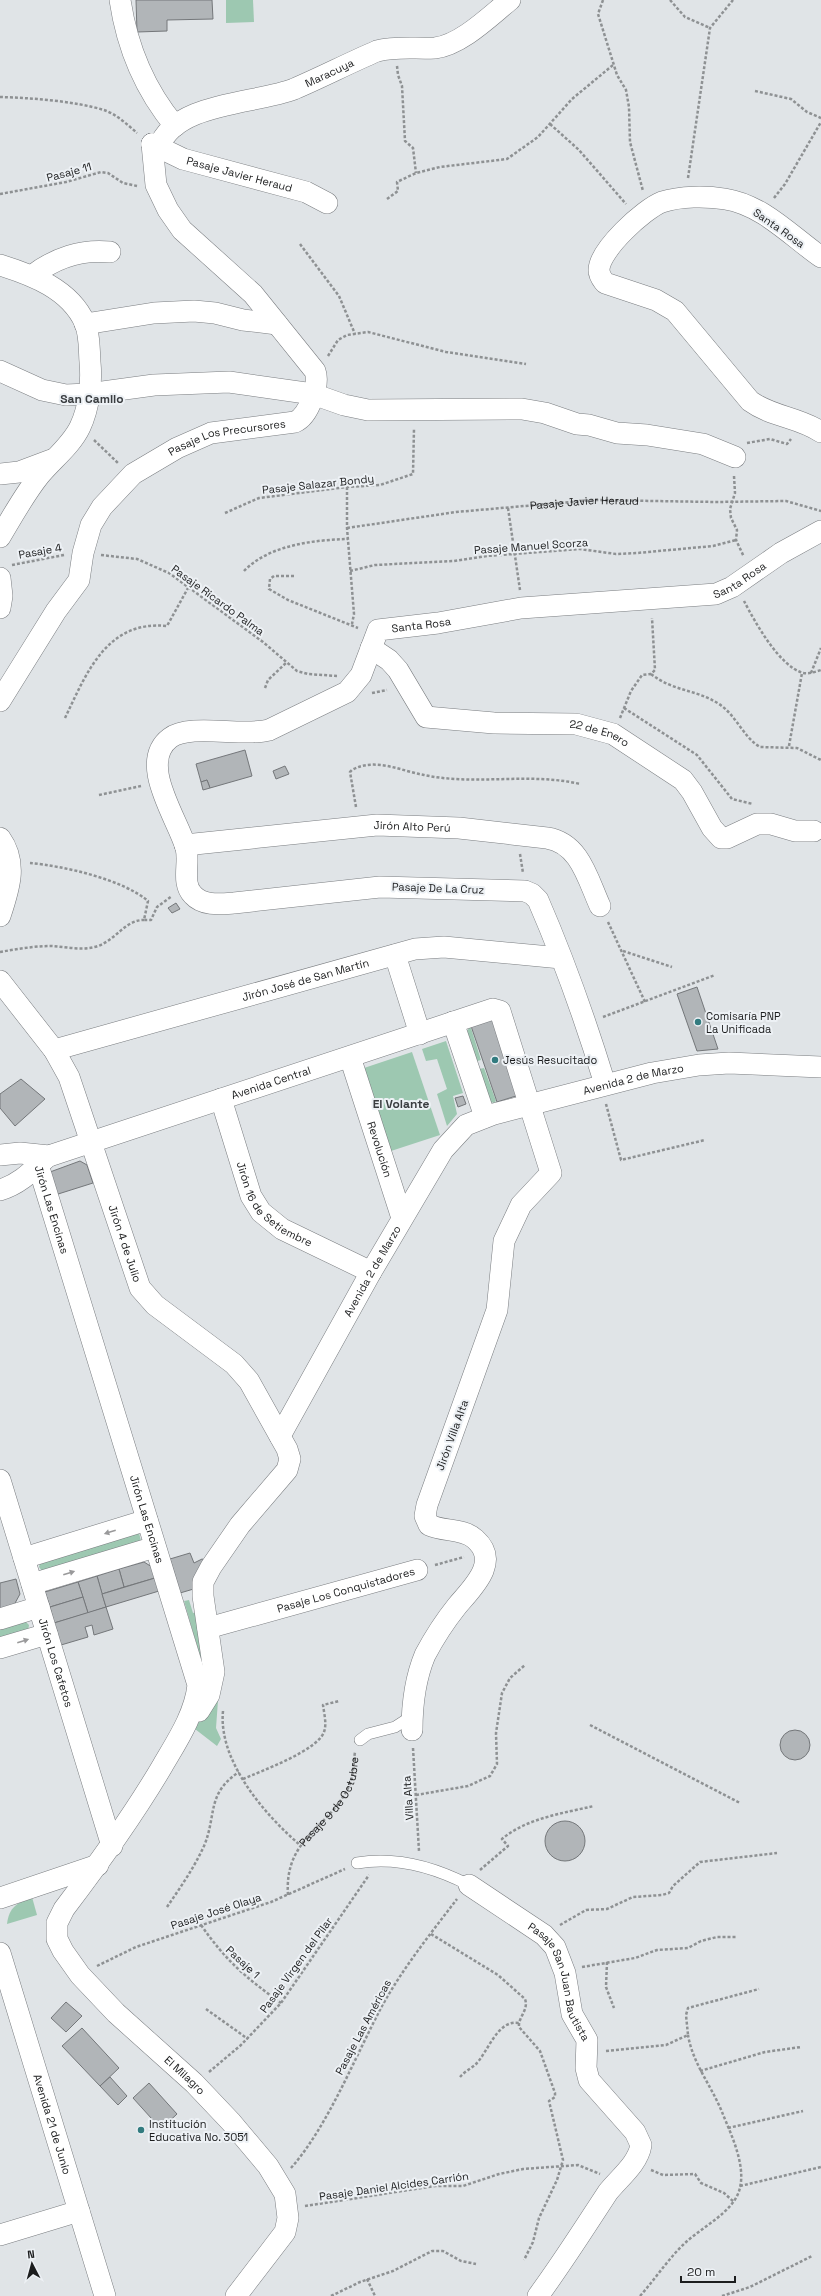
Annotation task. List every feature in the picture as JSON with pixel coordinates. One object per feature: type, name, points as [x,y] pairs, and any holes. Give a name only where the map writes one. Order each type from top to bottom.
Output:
[{"type":"street","points":[[120,0],[124,24],[138,66],[156,102],[175,126]]},
{"type":"street","name":"Maracuya","points":[[152,144],[159,147],[162,138],[175,126],[214,108],[278,94],[377,51],[396,48],[436,48],[454,42],[510,0]]},
{"type":"street","points":[[152,144],[156,185],[161,199],[182,230],[242,283],[316,373]]},
{"type":"street","name":"Pasaje Javier Heraud","points":[[152,144],[184,159],[306,192],[327,203]]},
{"type":"street","name":"Santa Rosa","points":[[821,257],[762,213],[726,199],[684,198],[662,202],[643,215],[615,242],[602,258],[599,271],[600,278],[612,287],[656,300],[670,307],[750,402],[765,411],[801,421],[821,432]]},
{"type":"street","points":[[33,275],[51,263],[69,256],[98,251],[110,252]]},
{"type":"street","points":[[0,265],[33,275],[63,296],[79,313],[86,324],[91,377],[78,431],[31,486],[0,538]]},
{"type":"street","points":[[86,324],[154,313],[194,311],[215,313],[243,320],[277,324]]},
{"type":"street","points":[[0,371],[42,390],[66,395],[88,394],[154,385],[229,382],[313,394],[344,405],[368,410],[522,409],[545,413],[577,424],[589,425],[617,433],[648,435],[737,451]]},
{"type":"street","name":"Pasaje Los Precursores","points":[[0,701],[54,615],[79,580],[83,553],[96,516],[110,497],[130,476],[154,461],[200,437],[211,433],[284,425],[299,420],[308,412],[313,394],[316,373]]},
{"type":"street","points":[[0,474],[19,472],[55,458]]},
{"type":"street","name":"Santa Rosa","points":[[185,845],[160,783],[157,768],[160,753],[164,744],[174,735],[188,731],[263,731],[342,696],[361,675],[367,640],[378,630],[383,628],[438,623],[521,608],[716,594],[732,588],[781,553],[821,531]]},
{"type":"street","points":[[0,608],[4,572]]},
{"type":"street","name":"22 de Enero","points":[[367,640],[393,664],[408,685],[423,714],[429,718],[507,724],[565,723],[586,725],[613,734],[682,780],[692,792],[712,828],[721,838],[727,838],[757,824],[770,824],[795,831],[814,831]]},
{"type":"street","name":"Jirón Alto Perú","points":[[185,845],[359,825],[458,828],[554,839],[565,844],[577,856],[600,906]]},
{"type":"street","points":[[0,838],[11,862],[10,879],[0,916]]},
{"type":"street","points":[[185,845],[188,888]]},
{"type":"street","name":"Pasaje De La Cruz","points":[[188,888],[197,898],[214,904],[380,887],[525,891]]},
{"type":"street","points":[[525,891],[532,894],[538,900],[586,1023],[605,1091]]},
{"type":"street","name":"Jirón José de San Martín","points":[[54,1050],[395,955],[434,947],[561,958]]},
{"type":"street","points":[[395,955],[420,1034]]},
{"type":"street","points":[[0,981],[54,1050]]},
{"type":"street","name":"Avenida Central","points":[[41,1159],[493,1009],[498,1009],[502,1013],[531,1104]]},
{"type":"street","points":[[453,1022],[485,1117]]},
{"type":"street","name":"Jirón 4 de Julio","points":[[54,1050],[69,1076],[140,1288],[155,1305],[234,1364],[245,1374],[280,1436]]},
{"type":"street","name":"Revolución","points":[[350,1056],[402,1218]]},
{"type":"street","name":"Avenida 2 de Marzo","points":[[280,1436],[402,1218],[449,1141],[466,1126],[485,1117],[531,1104],[605,1091],[652,1072],[715,1064],[765,1063],[821,1067]]},
{"type":"street","name":"Jirón 16 de Setiembre","points":[[221,1099],[251,1196],[261,1212],[278,1226],[371,1272]]},
{"type":"street","name":"Jirón Villa Alta","points":[[484,1551],[472,1536],[438,1529],[429,1525],[426,1521],[425,1510],[497,1310],[504,1240],[521,1205],[551,1173],[531,1104]]},
{"type":"street","points":[[0,1153],[41,1159],[27,1177],[5,1188],[0,1153]]},
{"type":"street","name":"Jirón Las Encinas","points":[[41,1159],[147,1520],[198,1685],[194,1704],[177,1741],[136,1811],[98,1864]]},
{"type":"street","points":[[177,1741],[202,1708],[213,1684],[214,1672],[203,1596],[203,1582],[210,1567],[240,1525],[287,1470],[289,1454],[280,1436]]},
{"type":"street","name":"Jirón Los Cafetos","points":[[0,1480],[112,1846]]},
{"type":"street","points":[[24,1558],[147,1520]]},
{"type":"street","points":[[32,1584],[155,1546]]},
{"type":"street","points":[[412,1723],[414,1693],[426,1654],[457,1606],[480,1580],[485,1565],[484,1551]]},
{"type":"street","name":"Pasaje Los Conquistadores","points":[[208,1628],[417,1570]]},
{"type":"street","points":[[0,1619],[38,1607]]},
{"type":"street","points":[[0,1648],[47,1634]]},
{"type":"street","points":[[0,1898],[98,1864]]},
{"type":"street","name":"El Milagro","points":[[98,1864],[64,1909],[57,1923],[59,1944],[80,1975],[116,2013],[194,2083],[252,2145],[285,2194],[288,2208],[285,2232],[236,2296]]},
{"type":"street","name":"Pasaje San Juan Bautista","points":[[469,1885],[544,1935],[558,1952],[565,1973],[570,2007],[586,2040],[586,2068],[592,2085],[635,2132],[640,2140],[640,2150],[636,2160]]},
{"type":"street","name":"Avenida 21 de Junio","points":[[0,1953],[105,2296]]},
{"type":"street","points":[[538,2296],[617,2180],[636,2160]]},
{"type":"street","points":[[0,2235],[79,2211]]},
{"type":"lane","name":"Pasaje 9 de Octubre","points":[[360,1740],[368,1734],[412,1723]]},
{"type":"lane","name":"Pasaje San Juan Bautista","points":[[357,1863],[379,1860],[416,1864],[448,1874],[469,1885]]},
{"type":"path","points":[[603,0],[598,14],[613,65],[626,90],[629,107],[630,142],[638,166],[643,215]]},
{"type":"path","points":[[670,0],[685,17],[710,28]]},
{"type":"path","points":[[684,198],[696,113],[704,77],[710,28],[733,0]]},
{"type":"path","points":[[396,48],[398,75],[402,86],[405,142],[412,148],[416,173]]},
{"type":"path","points":[[387,199],[398,191],[397,182],[416,173],[440,167],[507,160],[538,137],[572,99],[613,65]]},
{"type":"path","points":[[755,91],[791,99],[807,112],[821,118]]},
{"type":"path","points":[[0,97],[70,104],[105,110],[152,144]]},
{"type":"path","points":[[762,213],[785,184],[821,122]]},
{"type":"path","points":[[550,124],[579,150],[643,215]]},
{"type":"path","name":"Pasaje 11","points":[[0,194],[66,182],[101,172],[108,173],[123,183],[140,187],[161,199]]},
{"type":"path","points":[[300,244],[339,296],[355,334]]},
{"type":"path","points":[[316,373],[338,340],[355,334],[368,332],[446,352],[526,364]]},
{"type":"path","name":"Pasaje Salazar Bondy","points":[[225,513],[259,498],[348,487],[380,485],[413,474],[414,410]]},
{"type":"path","points":[[731,502],[735,493],[737,451],[770,439],[787,444],[801,421]]},
{"type":"path","points":[[78,431],[91,438],[109,452],[130,476]]},
{"type":"path","points":[[348,487],[347,528],[354,614],[352,624]]},
{"type":"path","name":"Pasaje Javier Heraud","points":[[347,528],[434,514],[610,499],[731,502],[786,501],[821,511]]},
{"type":"path","name":"Pasaje Manuel Scorza","points":[[350,571],[375,565],[454,561],[474,557],[580,549],[616,554],[713,546],[736,540],[737,530],[731,518],[731,502]]},
{"type":"path","points":[[508,508],[522,599],[521,608]]},
{"type":"path","points":[[244,571],[252,563],[266,554],[313,542],[348,540]]},
{"type":"path","name":"Pasaje 4","points":[[4,572],[37,559],[83,553]]},
{"type":"path","name":"Pasaje Ricardo Palma","points":[[83,553],[137,559],[169,573],[297,671],[308,674],[336,675]]},
{"type":"path","points":[[294,576],[274,576],[270,579],[269,589],[272,592],[295,603],[352,624],[367,640]]},
{"type":"path","points":[[65,718],[81,686],[104,649],[124,633],[142,628],[167,626],[188,588]]},
{"type":"path","points":[[744,596],[754,621],[771,646],[789,664],[802,672],[810,673],[821,670]]},
{"type":"path","points":[[651,674],[656,666],[652,615]]},
{"type":"path","points":[[810,673],[821,648]]},
{"type":"path","points":[[265,688],[268,680],[287,662]]},
{"type":"path","points":[[789,746],[802,672]]},
{"type":"path","points":[[613,734],[631,691],[642,675],[651,674],[670,686],[703,696],[720,705],[736,719],[760,747],[789,746],[804,750],[821,760]]},
{"type":"path","points":[[342,696],[369,694],[408,685]]},
{"type":"path","points":[[624,708],[698,754],[732,799],[758,805]]},
{"type":"path","points":[[359,825],[350,772],[355,768],[384,764],[416,774],[444,778],[547,780],[580,784]]},
{"type":"path","points":[[99,795],[132,787],[160,783]]},
{"type":"path","points":[[516,834],[525,891]]},
{"type":"path","points":[[28,863],[82,872],[130,890],[148,901],[144,920]]},
{"type":"path","points":[[0,952],[31,947],[84,949],[97,946],[112,940],[128,924],[151,920],[155,909],[163,902],[188,888]]},
{"type":"path","points":[[600,906],[622,951],[644,1002]]},
{"type":"path","points":[[622,951],[672,967]]},
{"type":"path","points":[[586,1023],[715,976]]},
{"type":"path","points":[[605,1091],[621,1160],[705,1140]]},
{"type":"path","name":"Pasaje Los Conquistadores","points":[[417,1570],[484,1551]]},
{"type":"path","points":[[416,1795],[468,1786],[490,1776],[497,1764],[496,1733],[502,1693],[510,1678],[525,1665]]},
{"type":"path","points":[[243,1779],[290,1757],[319,1741],[325,1731],[323,1705],[340,1701]]},
{"type":"path","name":"Villa Alta","points":[[412,1723],[419,1849],[416,1864]]},
{"type":"path","points":[[590,1724],[740,1803]]},
{"type":"path","points":[[222,1725],[227,1747],[243,1779],[267,1813],[300,1845]]},
{"type":"path","name":"Pasaje 9 de Octubre","points":[[288,1895],[288,1878],[300,1845],[334,1808],[348,1788],[354,1770],[356,1746],[360,1740]]},
{"type":"path","points":[[167,1907],[203,1848],[215,1798],[230,1778],[239,1772]]},
{"type":"path","name":"Pasaje Las Américas","points":[[277,2180],[287,2173],[303,2155],[386,2000],[431,1934],[485,1865],[508,1846],[502,1839],[520,1826],[564,1812],[594,1806]]},
{"type":"path","points":[[544,1935],[586,1910],[607,1909],[632,1897],[662,1895],[668,1893],[673,1886],[700,1862],[777,1853]]},
{"type":"path","name":"Pasaje Virgen del Pilar","points":[[194,2083],[248,2039],[281,2003],[379,1860]]},
{"type":"path","name":"Pasaje José Olaya","points":[[80,1975],[136,1947],[288,1895],[357,1863]]},
{"type":"path","name":"Pasaje 1","points":[[201,1925],[235,1968],[281,2003]]},
{"type":"path","points":[[431,1934],[498,1976],[523,1996],[526,2007],[519,2023],[523,2032],[540,2051],[555,2093],[555,2097],[549,2101],[563,2154],[562,2167],[538,2218],[533,2242],[524,2260]]},
{"type":"path","points":[[565,1973],[606,1962],[635,1958],[657,1950],[688,1948],[701,1941],[717,1937],[738,1937]]},
{"type":"path","points":[[606,1962],[606,1987],[614,2008]]},
{"type":"path","points":[[640,2296],[665,2263],[679,2249],[734,2202],[740,2186],[741,2169],[728,2128],[717,2100],[693,2057],[688,2035],[686,2015],[688,2008],[759,1989]]},
{"type":"path","points":[[206,2010],[248,2039]]},
{"type":"path","points":[[460,2077],[476,2064],[502,2028],[513,2022],[519,2023]]},
{"type":"path","points":[[587,2054],[666,2045],[688,2035]]},
{"type":"path","points":[[700,2071],[765,2052],[801,2047]]},
{"type":"path","points":[[728,2128],[803,2111]]},
{"type":"path","points":[[636,2160],[663,2175],[695,2174],[701,2183],[724,2193],[734,2202]]},
{"type":"path","name":"Pasaje Daniel Alcides Carrión","points":[[288,2208],[435,2186],[463,2186],[499,2174],[523,2169],[578,2165],[617,2180]]},
{"type":"path","points":[[740,2186],[821,2167]]},
{"type":"path","points":[[332,2296],[367,2279],[393,2271],[438,2250],[460,2261],[476,2264]]},
{"type":"path","points":[[722,2296],[750,2287],[812,2256]]},
{"type":"path","points":[[367,2279],[375,2296]]},
{"type":"green space","points":[[226,0],[253,0],[254,22],[226,23]]},
{"type":"green space","points":[[471,1028],[481,1060],[477,1061],[467,1031]]},
{"type":"green space","points":[[446,1041],[463,1093],[453,1096],[457,1114],[447,1126],[437,1094],[447,1089],[437,1059],[426,1061],[422,1049]]},
{"type":"green space","name":"El Volante","points":[[412,1052],[440,1135],[391,1151],[364,1068]]},
{"type":"green space","points":[[484,1068],[496,1101],[494,1103],[491,1102],[479,1069]]},
{"type":"green space","points":[[139,1533],[141,1541],[42,1571],[39,1567],[40,1563]]},
{"type":"green space","points":[[189,1600],[193,1613],[198,1612],[204,1670],[184,1601]]},
{"type":"green space","points":[[24,1620],[29,1625],[28,1632],[0,1640],[0,1627]]},
{"type":"green space","points":[[219,1687],[216,1728],[221,1739],[217,1746],[195,1729]]},
{"type":"green space","points":[[32,1897],[37,1915],[7,1924],[10,1913],[15,1906]]},
{"type":"building","points":[[136,0],[212,0],[213,19],[167,20],[167,31],[137,32]]},
{"type":"building","points":[[245,750],[252,776],[210,788],[207,780],[201,782],[196,764]]},
{"type":"building","points":[[285,766],[289,774],[276,779],[273,771]]},
{"type":"building","points":[[207,780],[210,788],[203,790],[201,782]]},
{"type":"building","points":[[176,903],[180,909],[172,913],[168,908]]},
{"type":"building","name":"Comisaría PNP La Unificada","points":[[697,987],[718,1049],[697,1051],[677,994]]},
{"type":"building","name":"Jesús Resucitado","points":[[493,1019],[519,1095],[497,1102],[471,1026]]},
{"type":"building","points":[[21,1079],[45,1099],[15,1126],[0,1108],[0,1094]]},
{"type":"building","points":[[463,1096],[466,1104],[458,1107],[455,1098]]},
{"type":"building","points":[[80,1161],[87,1165],[93,1183],[55,1195],[50,1172]]},
{"type":"building","points":[[190,1553],[194,1563],[202,1559],[205,1560],[197,1588],[180,1593],[170,1559]]},
{"type":"building","points":[[144,1562],[152,1567],[155,1578],[124,1587],[119,1569]]},
{"type":"building","points":[[119,1569],[124,1587],[102,1594],[97,1576]]},
{"type":"building","points":[[97,1576],[106,1607],[88,1613],[78,1582]]},
{"type":"building","points":[[155,1578],[159,1591],[106,1607],[102,1594]]},
{"type":"building","points":[[16,1579],[20,1594],[14,1605],[0,1609],[0,1583]]},
{"type":"building","points":[[78,1582],[83,1597],[50,1607],[45,1592]]},
{"type":"building","points":[[83,1597],[88,1613],[54,1623],[50,1607]]},
{"type":"building","points":[[106,1607],[113,1629],[94,1635],[92,1625],[85,1627],[88,1637],[61,1645],[54,1623]]},
{"type":"building","points":[[795,1730],[806,1734],[810,1745],[806,1756],[795,1760],[784,1756],[780,1745],[784,1734]]},
{"type":"building","points":[[569,1821],[576,1824],[582,1830],[585,1841],[584,1849],[576,1858],[569,1861],[561,1861],[554,1858],[546,1849],[545,1837],[548,1830],[557,1822]]},
{"type":"building","points":[[66,2002],[82,2016],[66,2032],[51,2018]]},
{"type":"building","points":[[82,2028],[119,2068],[100,2086],[62,2046]]},
{"type":"building","points":[[110,2077],[127,2096],[118,2105],[100,2086]]},
{"type":"building","points":[[149,2083],[177,2114],[161,2129],[133,2098]]},
{"type":"place","name":"Comisaría PNP La Unificada","points":[[698,1022]]},
{"type":"place","name":"Jesús Resucitado","points":[[495,1060]]},
{"type":"place","name":"Institución Educativa No. 3051","points":[[141,2130]]},
{"type":"district","name":"San Camilo","points":[[92,399]]},
{"type":"district","name":"El Volante","points":[[401,1104]]}]
